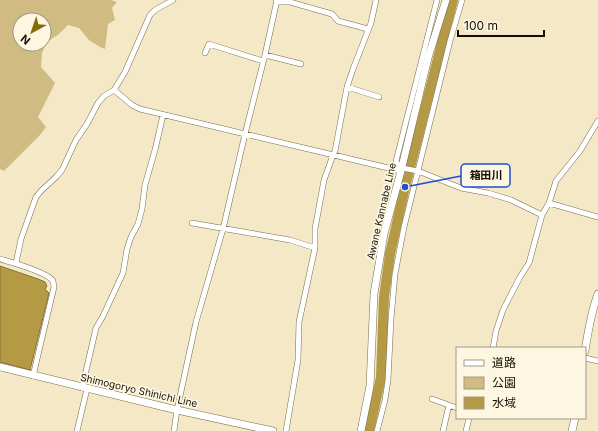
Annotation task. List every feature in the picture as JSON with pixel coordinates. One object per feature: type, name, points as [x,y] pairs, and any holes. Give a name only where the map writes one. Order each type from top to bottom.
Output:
[{"type":"main road","name":"Awane Kannabe Line","points":[[361,431],[370,386],[374,294],[384,234],[428,58],[446,0]]},
{"type":"main road","points":[[586,347],[590,321],[598,294]]},
{"type":"main road","name":"Shimogoryo Shinichi Line","points":[[0,367],[177,410],[273,431]]},
{"type":"main road","points":[[572,431],[574,419]]},
{"type":"street","points":[[16,263],[21,238],[36,197],[62,170],[76,140],[87,124],[98,103],[104,96],[114,90],[125,72],[150,15],[154,10],[173,0]]},
{"type":"street","points":[[286,431],[298,360],[299,322],[315,248],[316,229],[324,180],[335,151],[347,87],[371,23],[376,0]]},
{"type":"street","points":[[401,169],[396,162],[437,0]]},
{"type":"street","points":[[377,431],[385,400],[388,380],[395,274],[404,227],[450,41],[462,0]]},
{"type":"street","points":[[174,431],[177,410],[196,322],[223,229],[277,1],[290,2],[332,14],[338,21],[368,29]]},
{"type":"street","points":[[205,53],[209,44],[264,58],[301,64]]},
{"type":"street","points":[[347,87],[379,97]]},
{"type":"street","points":[[114,90],[132,105],[140,109],[333,155],[418,171],[461,188],[488,193],[511,200],[542,214]]},
{"type":"street","points":[[77,431],[96,328],[123,273],[127,249],[138,224],[142,209],[145,185],[163,115]]},
{"type":"street","points":[[493,347],[496,331],[503,310],[517,282],[529,263],[542,214],[549,203],[556,181],[580,151],[598,121]]},
{"type":"street","points":[[549,203],[598,217]]},
{"type":"street","points":[[192,223],[290,240],[315,248]]},
{"type":"street","points":[[0,259],[16,263],[47,275],[53,281],[54,287],[33,376]]},
{"type":"street","points":[[586,358],[598,361]]},
{"type":"street","points":[[432,399],[456,408]]},
{"type":"street","points":[[443,431],[449,405]]},
{"type":"street","points":[[466,431],[469,419]]},
{"type":"green space","points":[[0,0],[111,0],[117,2],[112,8],[115,20],[108,24],[105,49],[89,40],[79,28],[68,25],[52,39],[52,12],[12,12],[12,52],[42,52],[41,67],[55,83],[38,117],[46,127],[4,171],[0,169]]},
{"type":"water","points":[[0,266],[38,279],[45,282],[47,286],[45,289],[49,293],[30,370],[0,362]]},
{"type":"waterway","points":[[369,431],[381,377],[384,297],[390,254],[405,187],[453,0]]},
{"type":"place","name":"箱田川","points":[[405,187]]}]
